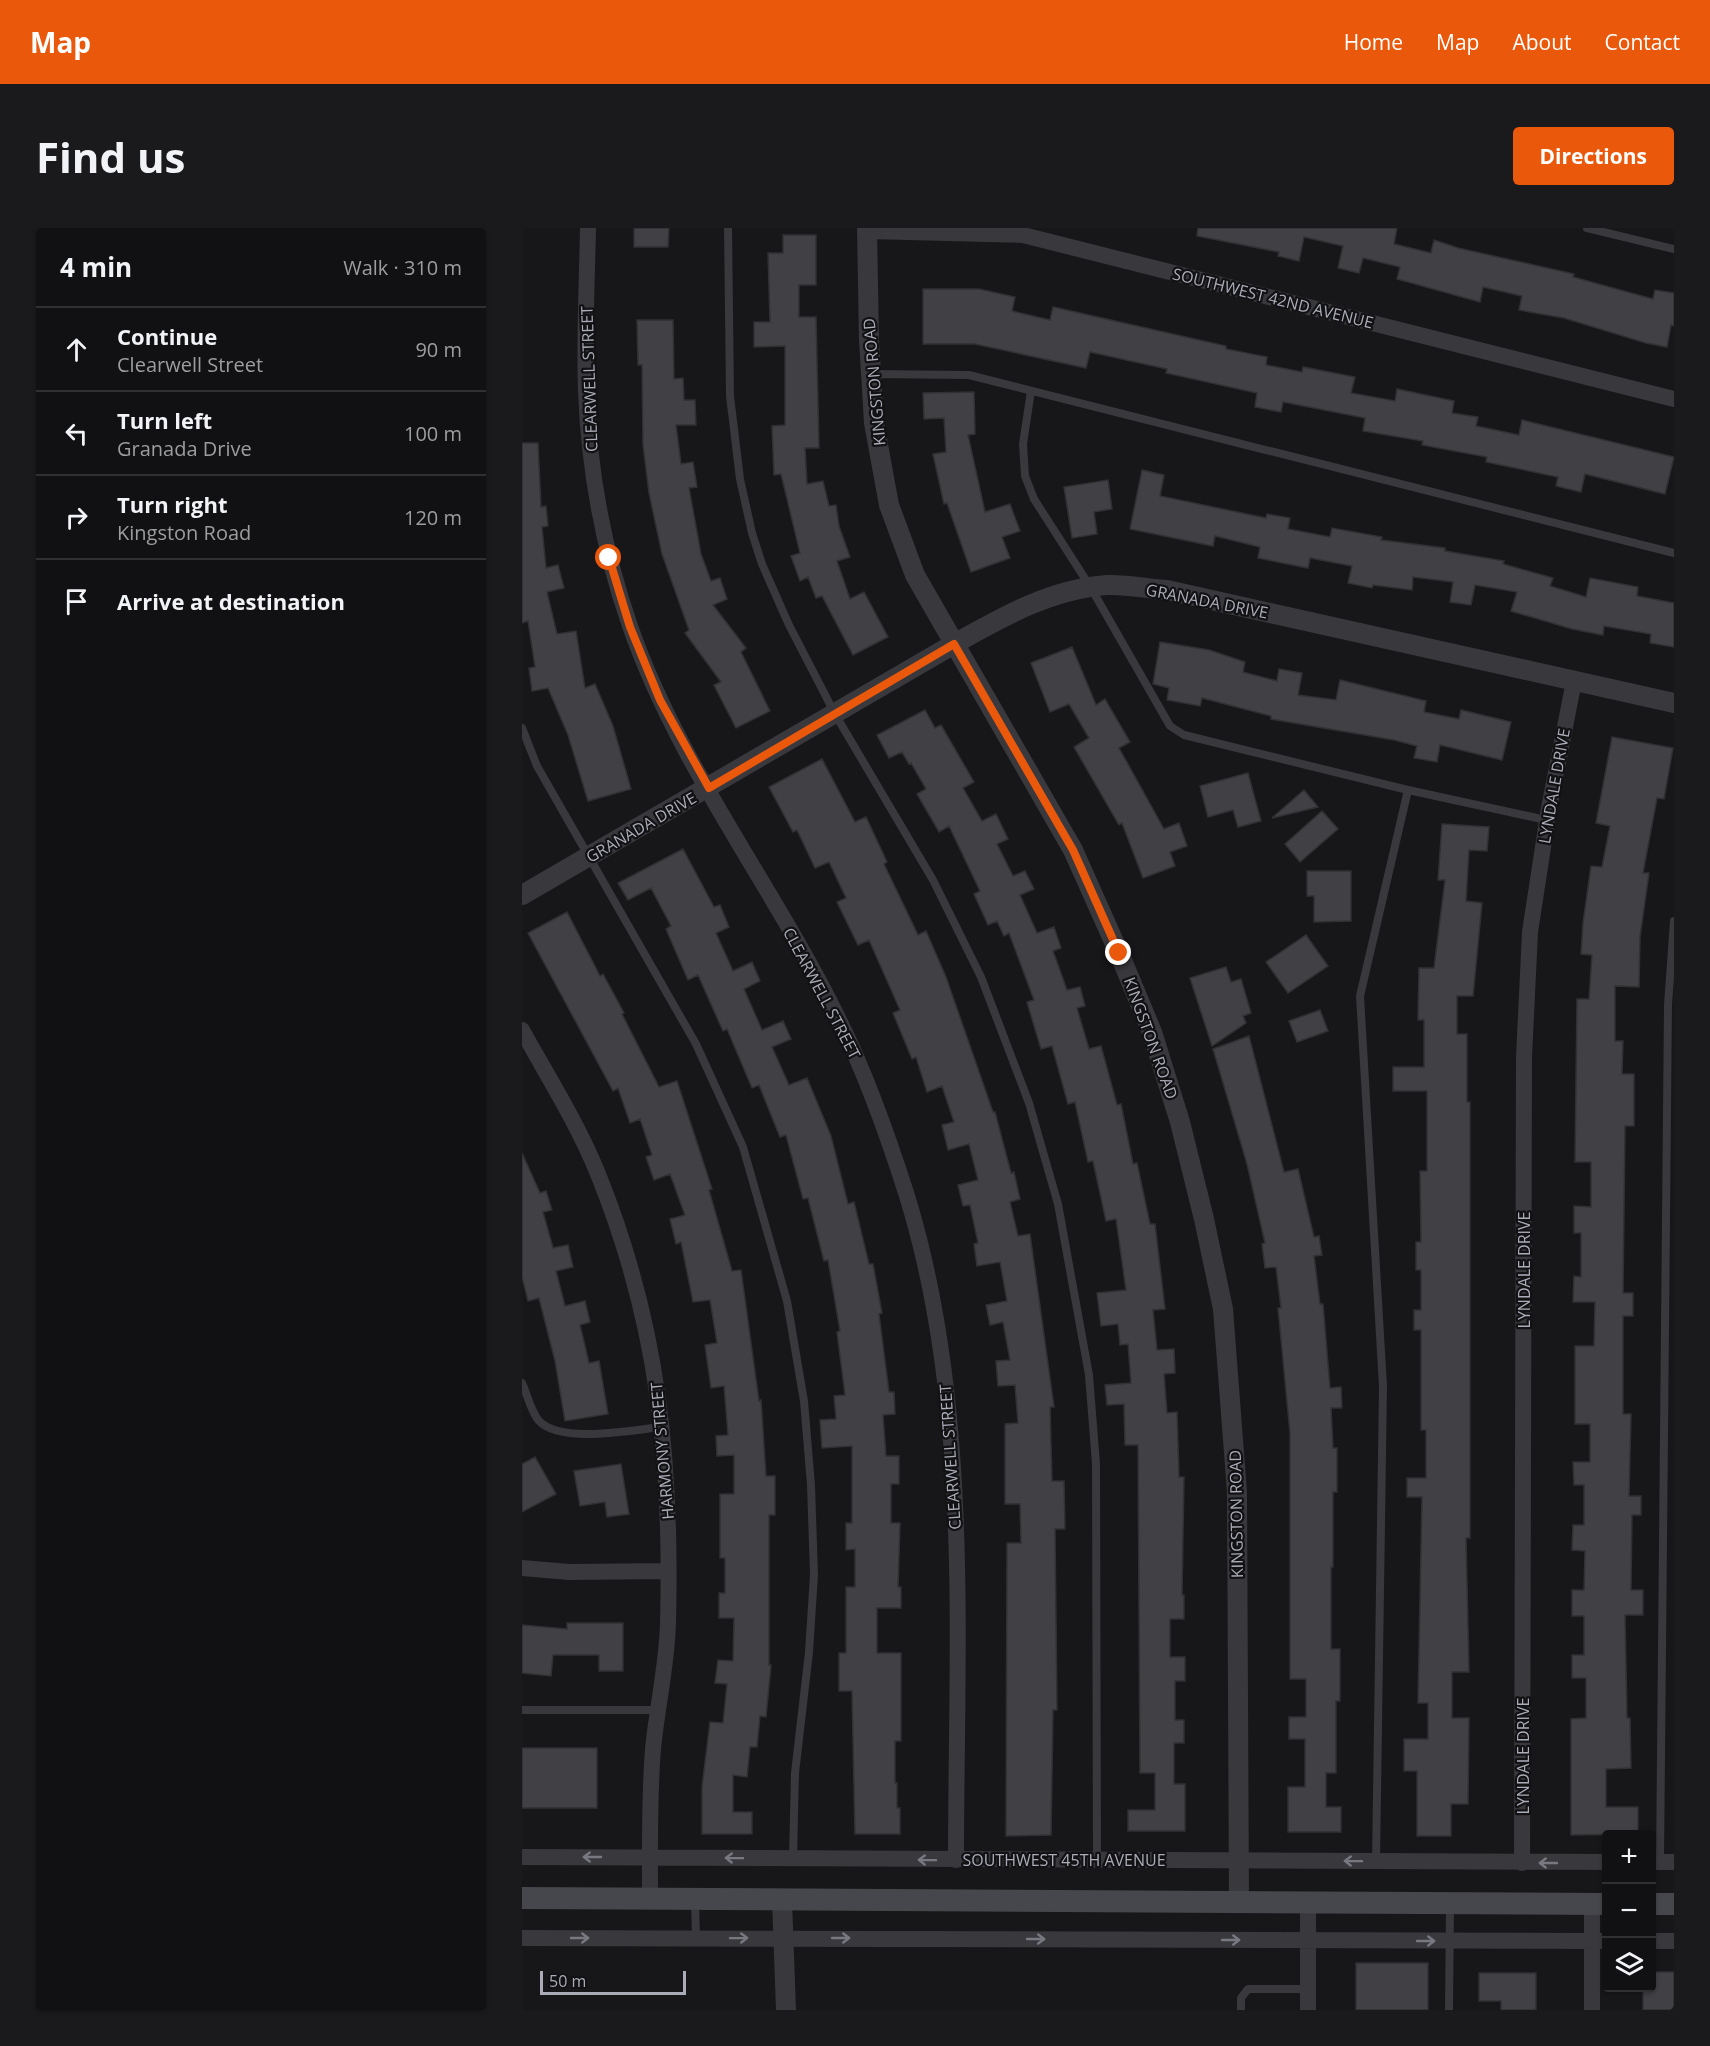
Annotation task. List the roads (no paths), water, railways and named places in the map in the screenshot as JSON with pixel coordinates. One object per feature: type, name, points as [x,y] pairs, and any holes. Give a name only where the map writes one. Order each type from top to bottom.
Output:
[{"type":"main road","points":[[522,1898],[1599,1904]]},
{"type":"main road","points":[[1656,1904],[1674,1904]]},
{"type":"street","name":"CLEARWELL STREET","points":[[588,228],[586,390],[592,469],[609,558],[630,627],[660,700],[839,1018],[865,1077],[908,1198],[929,1286],[946,1389],[956,1498],[956,1860]]},
{"type":"street","name":"KINGSTON ROAD","points":[[867,229],[874,423],[890,505],[915,575],[1073,850],[1119,953],[1155,1044],[1180,1122],[1204,1219],[1223,1309],[1238,1492],[1239,1902]]},
{"type":"street","name":"SOUTHWEST 42ND AVENUE","points":[[867,229],[1023,235],[1674,399]]},
{"type":"street","name":"GRANADA DRIVE","points":[[522,895],[954,644],[1012,612],[1065,592],[1109,585],[1167,590],[1674,703]]},
{"type":"street","name":"LYNDALE DRIVE","points":[[1522,1863],[1524,1057],[1530,932],[1546,820],[1574,681]]},
{"type":"street","name":"HARMONY STREET","points":[[522,1030],[565,1106],[597,1172],[621,1236],[641,1306],[663,1427],[669,1497],[668,1626],[651,1782],[650,1899]]},
{"type":"street","points":[[522,1568],[568,1572],[668,1571]]},
{"type":"street","name":"SOUTHWEST 45TH AVENUE","points":[[522,1857],[1602,1863]]},
{"type":"street","points":[[782,1900],[786,2010]]},
{"type":"street","points":[[1308,1902],[1308,2010]]},
{"type":"street","points":[[1592,2010],[1599,1941],[1599,1904]]},
{"type":"street","points":[[522,1938],[1599,1941]]},
{"type":"street","points":[[1656,1941],[1674,1941]]},
{"type":"lane","points":[[728,228],[730,396],[740,479],[752,533],[762,564],[789,625],[835,714],[933,880],[981,977],[1029,1102],[1058,1204],[1089,1375],[1096,1464],[1097,1860]]},
{"type":"lane","points":[[1587,228],[1674,249]]},
{"type":"lane","points":[[871,374],[969,375],[1674,553]]},
{"type":"lane","points":[[1031,391],[1023,444],[1025,476],[1034,499],[1091,588],[1170,726],[1184,735],[1408,790],[1546,820]]},
{"type":"lane","points":[[522,728],[537,766],[696,1044],[743,1147],[788,1301],[804,1401],[811,1485],[814,1575],[809,1652],[795,1773],[792,1859]]},
{"type":"lane","points":[[1376,1862],[1383,1386],[1360,996],[1408,790]]},
{"type":"lane","points":[[1662,1862],[1668,1017],[1674,921]]},
{"type":"lane","points":[[522,1383],[539,1421],[554,1430],[579,1434],[663,1427]]},
{"type":"lane","points":[[522,1710],[658,1710]]},
{"type":"lane","points":[[696,1899],[696,1938]]},
{"type":"lane","points":[[1449,2010],[1450,1903]]},
{"type":"lane","points":[[1241,2010],[1241,1998],[1248,1989],[1308,1989]]}]
